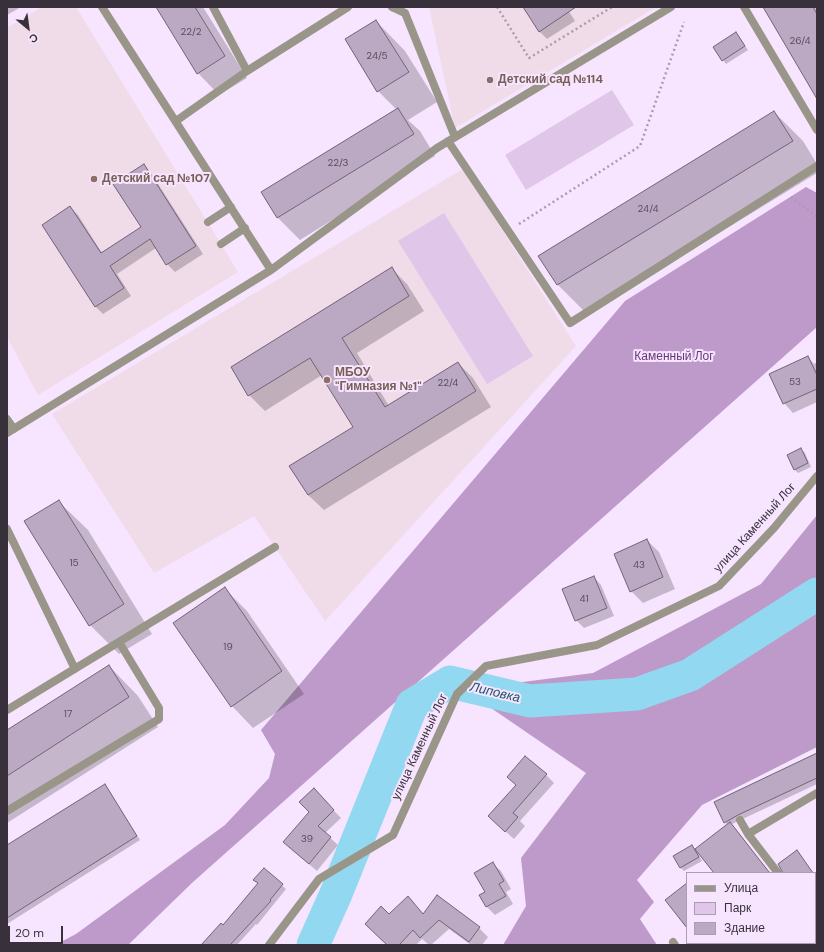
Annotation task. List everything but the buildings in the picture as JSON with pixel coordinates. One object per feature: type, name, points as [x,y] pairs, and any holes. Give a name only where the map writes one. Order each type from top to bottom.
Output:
[{"type":"street","points":[[102,7],[271,270]]},
{"type":"street","points":[[214,7],[247,71]]},
{"type":"street","points":[[176,121],[335,11],[348,7]]},
{"type":"street","points":[[392,7],[406,13],[451,139],[570,323],[817,166]]},
{"type":"street","points":[[7,419],[10,431],[271,270],[451,139],[671,7]]},
{"type":"street","points":[[744,7],[817,130]]},
{"type":"street","points":[[208,222],[231,207]]},
{"type":"street","points":[[221,244],[245,228]]},
{"type":"street","name":"улица Каменный Лог","points":[[269,945],[319,879],[393,835],[457,694],[486,666],[597,645],[719,586],[774,528],[817,476]]},
{"type":"street","points":[[7,529],[75,669]]},
{"type":"street","points":[[7,710],[275,547]]},
{"type":"street","points":[[7,811],[159,719],[159,708],[119,642]]},
{"type":"street","points":[[748,834],[817,793]]},
{"type":"street","points":[[740,820],[748,834],[777,872]]},
{"type":"path","points":[[497,7],[529,58],[612,7]]},
{"type":"path","points":[[513,228],[640,146],[684,22]]},
{"type":"path","points":[[782,188],[794,200],[817,217]]},
{"type":"shaded area","name":"Детский сад №107","points":[[42,7],[76,7],[238,272],[38,395],[7,337],[7,28]]},
{"type":"shaded area","name":"Детский сад №114","points":[[429,7],[656,7],[455,128]]},
{"type":"shaded area","name":"МБОУ \"Гимназия №1\"","points":[[463,169],[576,346],[325,621],[254,516],[154,573],[52,414]]},
{"type":"green space","points":[[612,90],[634,125],[526,190],[505,155]]},
{"type":"green space","name":"Каменный Лог","points":[[806,187],[817,193],[817,327],[193,882],[128,945],[55,945],[76,934],[225,825],[269,778],[275,754],[261,730],[625,301]]},
{"type":"green space","points":[[444,213],[533,356],[487,384],[398,241]]},
{"type":"green space","points":[[817,515],[817,747],[702,805],[637,880],[654,902],[640,919],[657,945],[503,945],[526,906],[521,858],[586,773],[491,708],[491,686],[593,673],[761,584]]},
{"type":"waterway","name":"Липовка","points":[[313,945],[335,896],[412,705],[450,682],[530,701],[637,694],[690,675],[817,594]]},
{"type":"place","name":"Детский сад №114","points":[[490,80]]},
{"type":"place","name":"Детский сад №107","points":[[94,179]]},
{"type":"place","name":"МБОУ \"Гимназия №1\"","points":[[327,380]]}]
